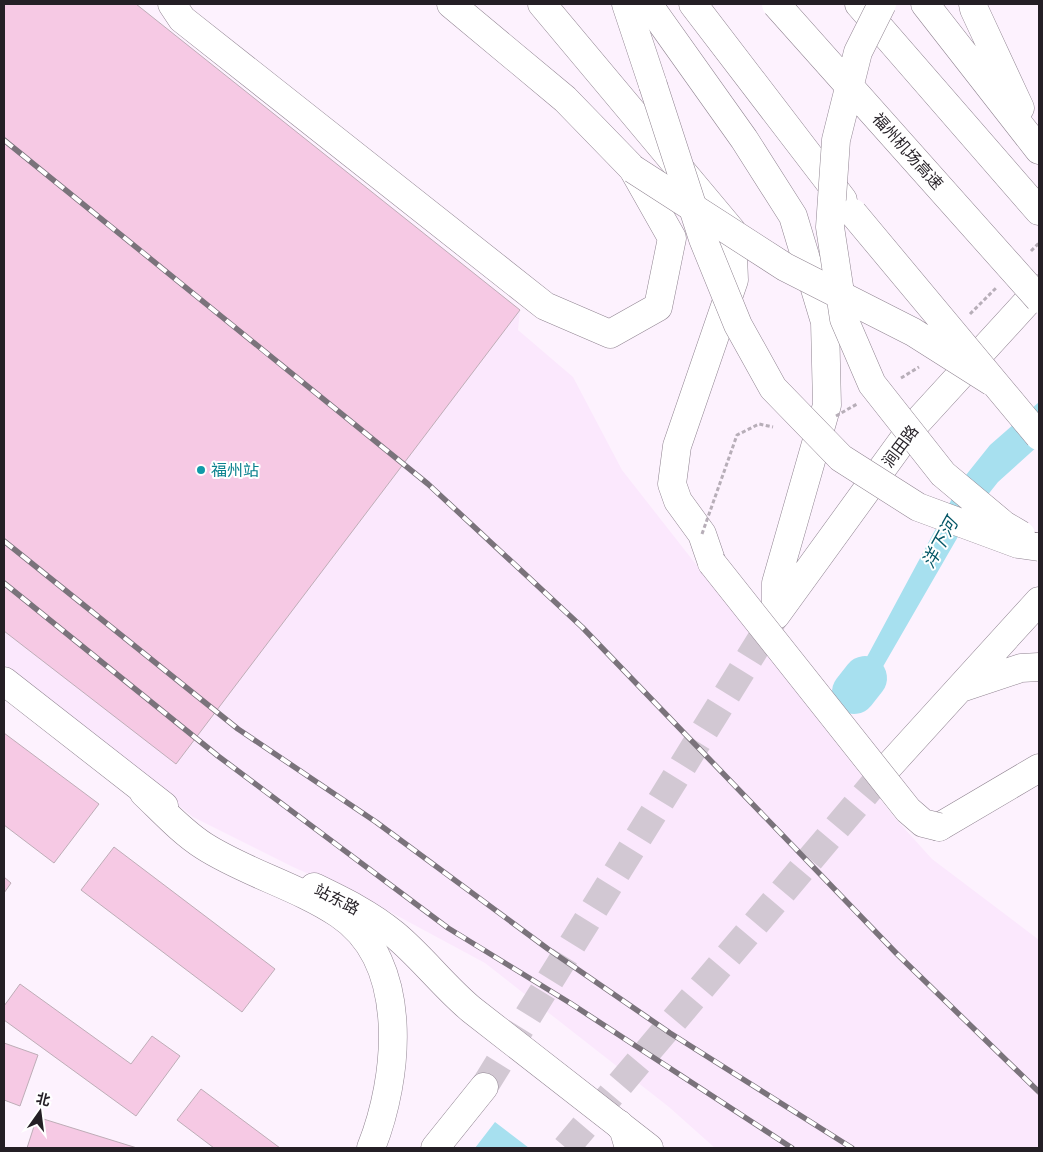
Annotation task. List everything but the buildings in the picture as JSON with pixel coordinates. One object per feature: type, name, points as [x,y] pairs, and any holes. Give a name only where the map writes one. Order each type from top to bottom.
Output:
[{"type":"main road","points":[[172,4],[182,19],[545,306],[610,334],[658,307],[672,238],[633,169]]},
{"type":"main road","points":[[451,4],[565,99],[633,169],[785,267],[913,332],[992,382]]},
{"type":"main road","points":[[542,4],[732,231],[734,280],[677,446],[672,484],[678,502],[702,534],[712,562],[908,810],[923,824],[939,827],[1039,768]]},
{"type":"main road","points":[[626,4],[703,239],[738,325],[773,388],[841,458],[918,508],[1018,544],[1039,547]]},
{"type":"main road","name":"涧田路","points":[[648,4],[744,139],[794,216],[825,322],[827,405],[776,583],[776,615],[911,429],[1039,289]]},
{"type":"main road","points":[[693,4],[853,213],[992,382],[1039,436]]},
{"type":"main road","name":"福州机场高速","points":[[776,4],[1039,299]]},
{"type":"main road","points":[[859,4],[1039,211]]},
{"type":"main road","points":[[882,4],[858,52],[836,140],[830,227],[844,319],[872,384],[943,474],[1004,525],[1039,547]]},
{"type":"main road","points":[[925,4],[1039,149]]},
{"type":"main road","points":[[973,4],[1039,149]]},
{"type":"main road","points":[[889,766],[962,688],[1039,601]]},
{"type":"main road","points":[[962,688],[1021,668],[1039,667]]},
{"type":"main road","name":"站东路","points":[[4,681],[144,793],[214,838],[352,905],[380,923],[411,950],[446,988],[472,1010],[624,1136],[649,1148]]},
{"type":"main road","points":[[144,793],[205,847],[338,913],[358,930],[370,945],[386,981],[391,1002],[393,1034],[387,1088],[371,1148]]},
{"type":"main road","points":[[435,1148],[484,1087]]},
{"type":"shaded area","name":"福州站","points":[[4,4],[136,4],[520,310],[518,330],[573,377],[622,470],[894,817],[932,859],[1039,940],[1039,1148],[715,1148],[669,1107],[485,963],[368,900],[293,867],[193,817],[4,664]]},
{"type":"water","name":"洋下河","points":[[1039,402],[1039,445],[998,482],[967,521],[877,677],[865,678],[861,668],[962,480],[990,445]]},
{"type":"water","points":[[495,1122],[529,1148],[475,1148]]},
{"type":"waterway","points":[[854,692],[865,678]]},
{"type":"tunnel","points":[[484,1087],[776,615]]},
{"type":"tunnel","points":[[566,1148],[889,766]]},
{"type":"railway","points":[[4,140],[428,484],[582,627],[897,954],[1039,1092]]},
{"type":"railway","points":[[4,541],[238,729],[376,822],[548,949],[670,1033],[852,1148]]},
{"type":"railway","points":[[4,583],[218,756],[448,928],[570,1003],[792,1148]]},
{"type":"place","name":"福州站","points":[[201,470]]}]
